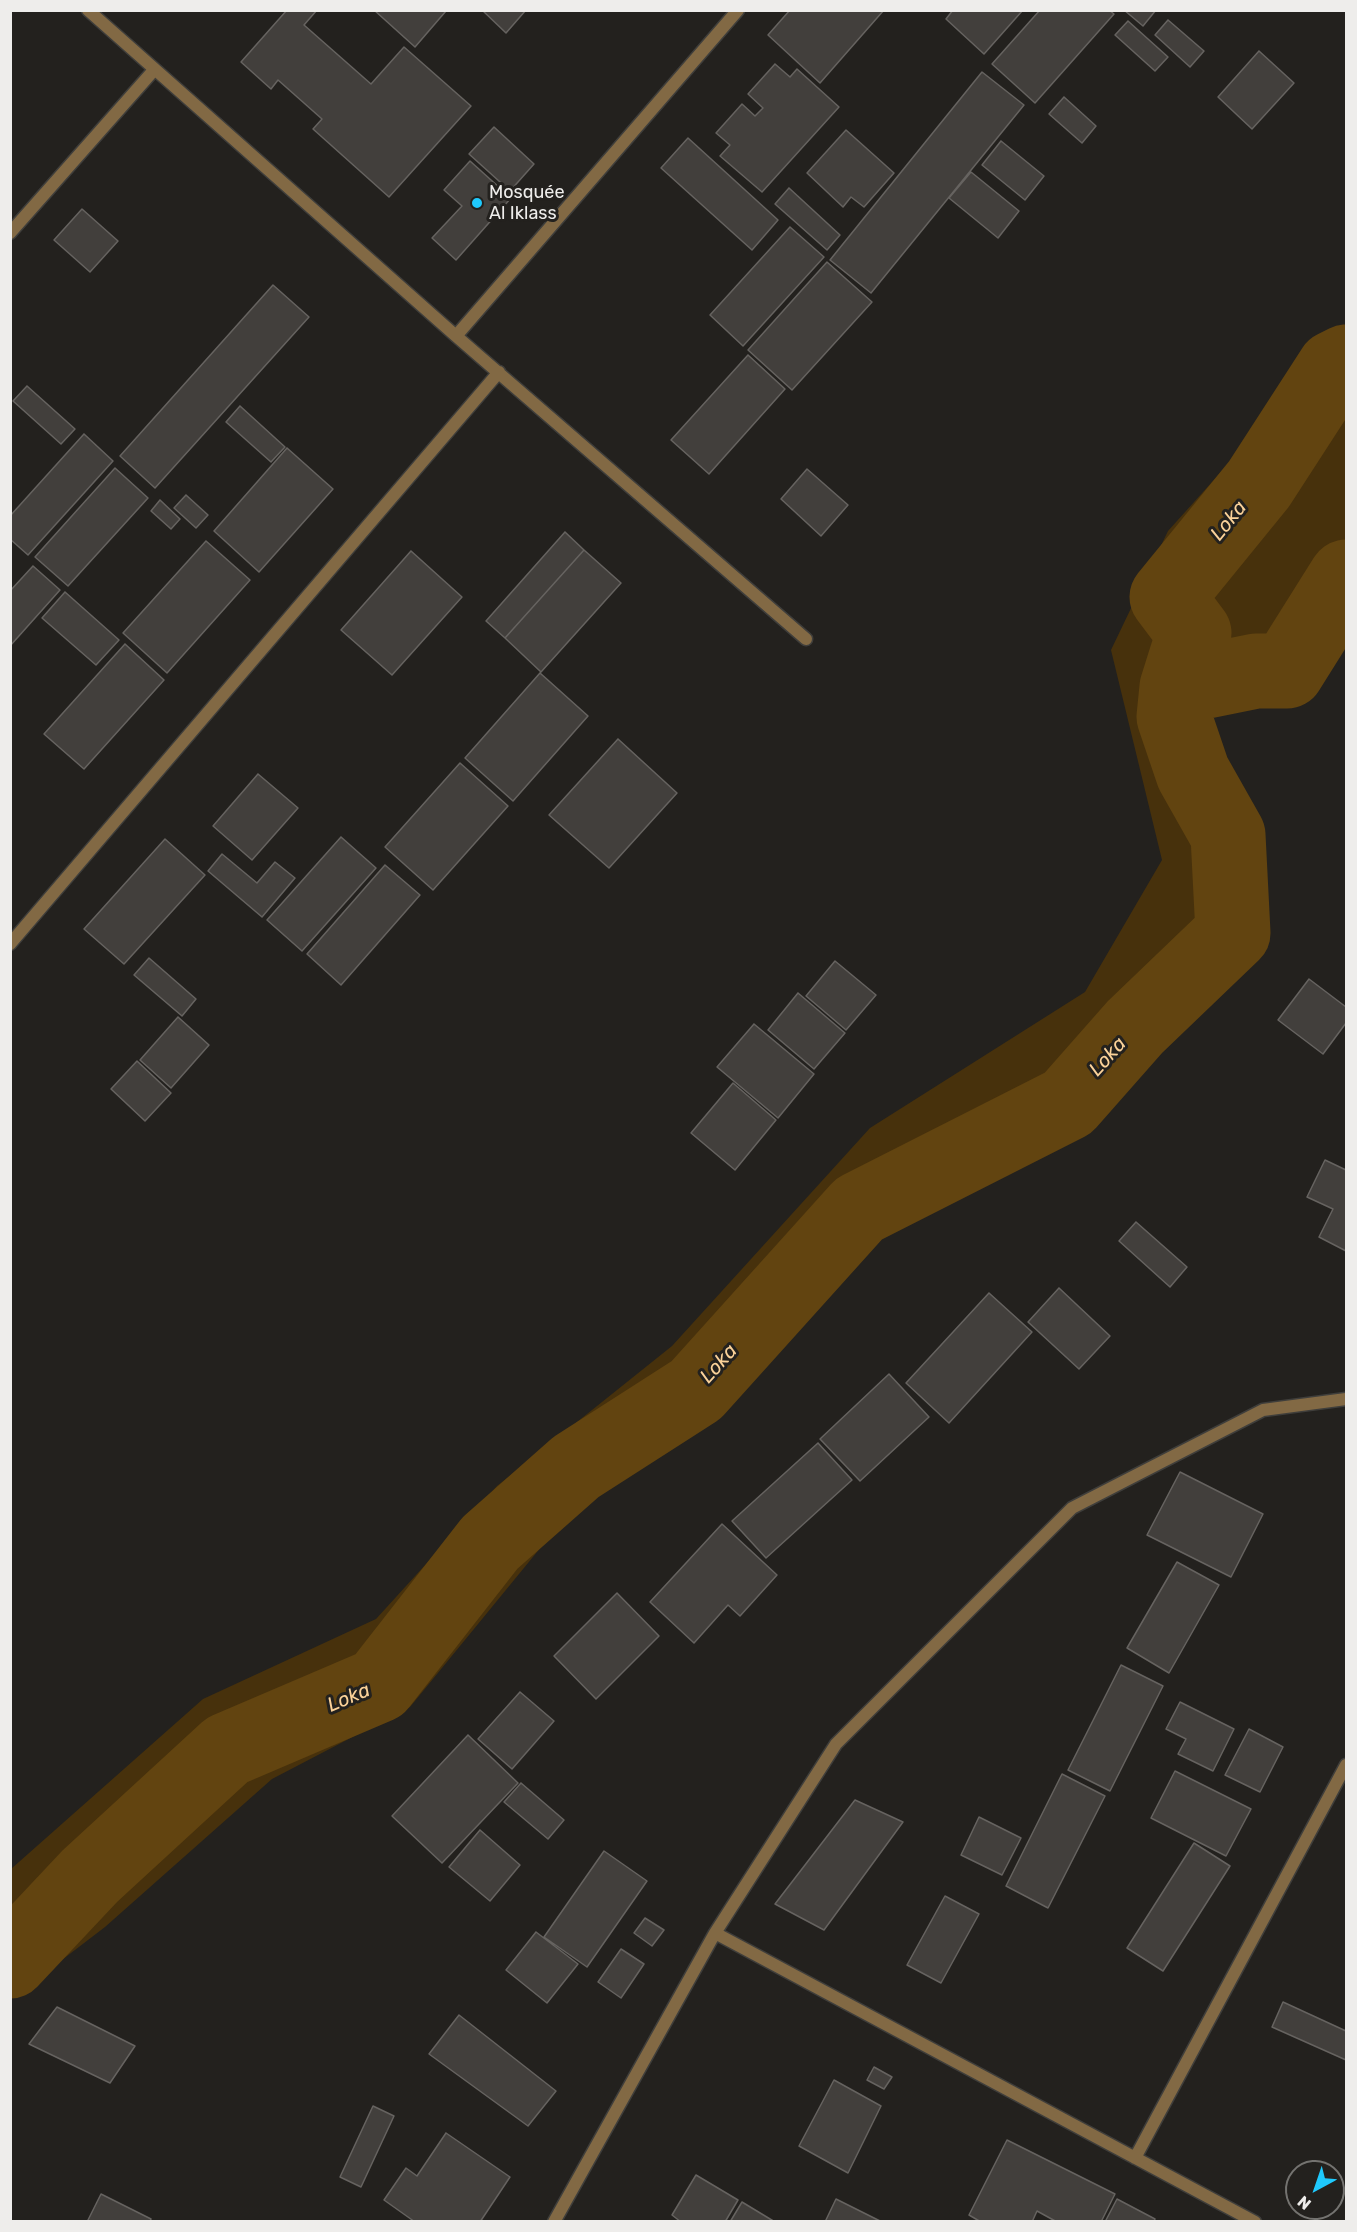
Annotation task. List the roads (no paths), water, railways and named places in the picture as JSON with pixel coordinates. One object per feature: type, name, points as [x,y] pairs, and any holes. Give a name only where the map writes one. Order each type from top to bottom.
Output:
[{"type":"street","points":[[88,10],[456,336],[806,639]]},
{"type":"street","points":[[456,336],[738,10]]},
{"type":"street","points":[[10,233],[154,70]]},
{"type":"street","points":[[10,944],[499,372]]},
{"type":"street","points":[[554,2222],[715,1933],[836,1744],[1072,1508],[1263,1410],[1347,1400]]},
{"type":"street","points":[[1136,2158],[1347,1765]]},
{"type":"street","points":[[715,1933],[1255,2222]]},
{"type":"waterway","name":"Loka","points":[[10,1961],[90,1876],[227,1750],[379,1685],[490,1543],[576,1467],[696,1390],[859,1209],[1068,1103],[1135,1027],[1233,933],[1228,835],[1193,773],[1174,717],[1177,687],[1194,633],[1167,597],[1259,484],[1334,368],[1346,362]]},
{"type":"waterway","name":"Loka","points":[[1177,687],[1256,671],[1287,671],[1346,577]]},
{"type":"place","name":"Mosquée Al Iklass","points":[[477,203]]}]
